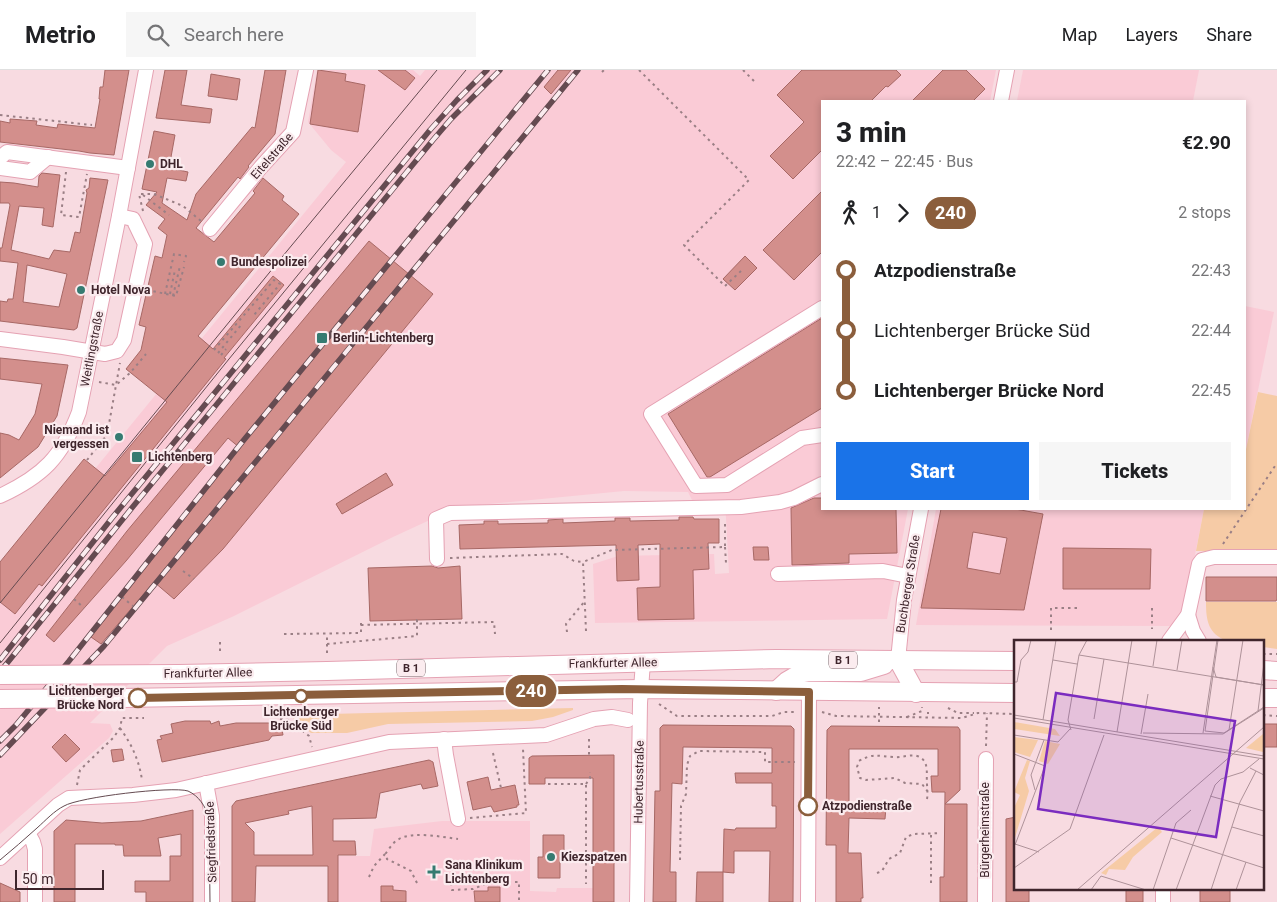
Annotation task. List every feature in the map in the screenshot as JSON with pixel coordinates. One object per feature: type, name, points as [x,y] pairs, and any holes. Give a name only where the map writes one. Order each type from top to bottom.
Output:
[{"type":"main road","name":"Frankfurter Allee","points":[[0,675],[326,672],[789,659],[1014,661]]},
{"type":"main road","points":[[776,691],[786,681],[799,674],[808,672],[861,672],[898,660]]},
{"type":"main road","points":[[809,692],[822,681],[876,681],[890,673],[898,660]]},
{"type":"main road","points":[[898,660],[919,699]]},
{"type":"main road","points":[[1264,670],[1277,671]]},
{"type":"main road","name":"Frankfurter Allee","points":[[0,699],[640,689],[809,692],[919,699],[1014,693]]},
{"type":"main road","points":[[1264,698],[1277,698]]},
{"type":"street","name":"Weitlingstraße","points":[[0,496],[32,480],[49,464],[71,432],[78,412],[119,216],[146,70]]},
{"type":"street","name":"Eitelstraße","points":[[210,229],[261,167],[293,132],[306,70]]},
{"type":"street","points":[[1001,100],[1007,70]]},
{"type":"street","points":[[0,158],[7,152],[128,168]]},
{"type":"street","points":[[0,168],[30,172],[48,157]]},
{"type":"street","points":[[0,340],[105,354],[117,351],[124,340],[145,244],[133,219],[119,216]]},
{"type":"street","points":[[821,309],[651,414],[696,486],[727,485],[802,438],[821,434]]},
{"type":"street","points":[[437,559],[436,519],[450,513],[741,507],[780,502],[794,498],[821,484]]},
{"type":"street","name":"Buchberger Straße","points":[[898,660],[908,576],[921,510]]},
{"type":"street","points":[[1170,640],[1188,615],[1199,564],[1202,560],[1219,557],[1277,558]]},
{"type":"street","points":[[778,574],[883,571],[908,576]]},
{"type":"street","points":[[1188,615],[1199,640]]},
{"type":"street","name":"Hubertusstraße","points":[[637,902],[640,689],[643,662]]},
{"type":"street","points":[[808,902],[809,692]]},
{"type":"street","points":[[0,858],[69,798],[144,794],[176,790],[389,742],[523,737],[551,734],[594,719],[612,717],[628,720]]},
{"type":"street","points":[[444,739],[458,819]]},
{"type":"street","name":"Bürgerheimstraße","points":[[985,902],[986,758]]},
{"type":"street","name":"Siegfriedstraße","points":[[206,783],[212,816],[212,902]]},
{"type":"street","points":[[28,833],[35,849],[35,902]]},
{"type":"path","points":[[638,70],[749,180],[684,245],[725,286],[740,271]]},
{"type":"path","points":[[743,70],[755,82]]},
{"type":"path","points":[[0,115],[92,126]]},
{"type":"path","points":[[68,160],[61,215],[79,217],[89,162]]},
{"type":"path","points":[[139,194],[154,194],[183,206],[210,229]]},
{"type":"path","points":[[143,195],[169,215]]},
{"type":"path","points":[[184,262],[189,253]]},
{"type":"path","points":[[165,294],[174,254],[186,256]]},
{"type":"path","points":[[135,287],[176,296],[182,266]]},
{"type":"path","points":[[171,295],[176,270]]},
{"type":"path","points":[[214,350],[274,280],[280,284],[254,315]]},
{"type":"path","points":[[218,353],[242,324]]},
{"type":"path","points":[[221,355],[226,348]]},
{"type":"path","points":[[116,385],[130,373],[146,354]]},
{"type":"path","points":[[87,460],[107,435],[120,362]]},
{"type":"path","points":[[99,382],[116,385]]},
{"type":"path","points":[[1246,509],[1277,463]]},
{"type":"path","points":[[725,507],[726,562]]},
{"type":"path","points":[[1219,557],[1219,549],[1245,510]]},
{"type":"path","points":[[437,559],[562,554],[574,561],[583,562],[612,550],[725,547]]},
{"type":"path","points":[[583,562],[586,631]]},
{"type":"path","points":[[183,571],[194,579]]},
{"type":"path","points":[[122,597],[133,606]]},
{"type":"path","points":[[74,599],[84,608]]},
{"type":"path","points":[[567,632],[566,624],[585,601]]},
{"type":"path","points":[[1051,630],[1050,608],[1078,608]]},
{"type":"path","points":[[1152,608],[1152,629]]},
{"type":"path","points":[[284,634],[361,633],[361,620]]},
{"type":"path","points":[[327,644],[417,636],[417,620],[419,620]]},
{"type":"path","points":[[361,625],[494,622],[494,634]]},
{"type":"path","points":[[327,634],[327,653]]},
{"type":"path","points":[[220,642],[220,653]]},
{"type":"path","points":[[1264,654],[1277,654]]},
{"type":"path","points":[[905,718],[922,711],[919,699]]},
{"type":"path","points":[[661,706],[677,716],[772,716],[784,712],[793,712]]},
{"type":"path","points":[[879,707],[879,722]]},
{"type":"path","points":[[822,712],[836,716],[905,718],[962,718],[978,713],[1014,714]]},
{"type":"path","points":[[986,758],[987,713]]},
{"type":"path","points":[[1264,715],[1277,716]]},
{"type":"path","points":[[80,797],[76,786],[80,770],[114,736],[120,728],[122,718],[144,718]]},
{"type":"path","points":[[280,719],[289,720],[309,736],[314,759]]},
{"type":"path","points":[[120,728],[139,762],[144,794]]},
{"type":"path","points":[[458,819],[526,813],[523,737]]},
{"type":"path","points":[[589,739],[590,755]]},
{"type":"path","points":[[680,860],[681,806],[686,794],[690,756],[699,751],[765,752],[765,762],[808,763]]},
{"type":"path","points":[[493,753],[501,788]]},
{"type":"path","points":[[927,799],[928,792],[927,779],[928,774],[925,763],[916,756],[873,755],[859,762],[857,767],[860,778],[866,780],[895,778],[905,783],[922,784],[928,792]]},
{"type":"path","points":[[586,884],[586,784],[590,778],[590,772]]},
{"type":"path","points":[[548,784],[586,784]]},
{"type":"path","points":[[931,833],[931,883]]},
{"type":"path","points":[[877,873],[882,871],[889,859],[900,853],[906,837],[914,834],[941,833]]},
{"type":"path","points":[[369,877],[374,866],[399,839],[415,836],[433,836],[458,839]]},
{"type":"path","points":[[386,853],[387,859],[411,871],[417,883]]},
{"type":"path","points":[[451,883],[452,890],[472,889],[490,882],[519,882],[519,902]]},
{"type":"shaded area","points":[[317,70],[413,70],[420,76],[425,70],[996,70],[990,100],[821,100],[821,510],[908,510],[887,619],[595,623],[593,564],[618,556],[714,554],[715,574],[729,573],[725,500],[693,502],[688,492],[624,491],[458,507],[234,616],[167,646],[90,723],[110,724],[113,731],[109,738],[0,834],[0,585],[346,162],[331,150],[308,122]]},
{"type":"shaded area","points":[[1023,70],[1199,70],[1193,100],[1017,100]]},
{"type":"shaded area","points":[[1246,306],[1274,312],[1246,449]]},
{"type":"shaded area","points":[[1258,392],[1277,396],[1277,552],[1196,551],[1204,510],[1246,510],[1246,449]]},
{"type":"shaded area","points":[[936,510],[1204,510],[1185,606],[1174,626],[916,625]]},
{"type":"shaded area","points":[[1206,602],[1277,602],[1277,649],[1264,647],[1264,640],[1225,640],[1209,626]]},
{"type":"shaded area","points":[[573,708],[573,710],[553,717],[532,721],[388,724],[347,733],[311,733],[289,715]]},
{"type":"shaded area","name":"Sana Klinikum Lichtenberg","points":[[442,821],[530,821],[530,891],[556,892],[557,888],[614,888],[614,902],[337,902],[338,856],[370,856],[374,829]]},
{"type":"building","points":[[105,70],[129,70],[114,155],[0,142],[0,121],[10,123],[10,119],[37,121],[36,125],[57,128],[58,124],[95,128],[100,87],[103,87]]},
{"type":"building","points":[[165,70],[187,70],[181,105],[212,109],[210,123],[156,118]]},
{"type":"building","points":[[265,70],[286,70],[275,134],[248,166],[240,179],[238,177],[196,228],[214,242],[255,193],[253,191],[263,178],[284,196],[282,200],[299,214],[198,336],[213,349],[273,276],[284,285],[42,586],[39,584],[15,614],[0,602],[0,562],[84,459],[105,476],[167,402],[126,369],[141,350],[146,327],[139,325],[155,256],[162,258],[167,235],[158,228],[165,219],[146,205],[157,192],[142,189],[154,131],[175,135],[169,168],[188,172],[186,181],[167,178],[162,203],[187,220],[196,194],[252,127],[255,128]]},
{"type":"building","points":[[318,70],[346,74],[345,81],[365,85],[358,132],[310,124]]},
{"type":"building","points":[[378,70],[405,70],[415,78],[405,90]]},
{"type":"building","points":[[558,70],[571,70],[551,94],[544,87]]},
{"type":"building","points":[[802,70],[896,70],[901,75],[872,100],[821,100],[821,151],[793,179],[770,156],[804,122],[777,95]]},
{"type":"building","points":[[943,70],[966,70],[985,89],[974,100],[913,100]]},
{"type":"building","points":[[211,74],[240,79],[237,100],[208,96]]},
{"type":"building","points":[[42,173],[60,175],[53,227],[42,225],[44,208],[19,206],[11,250],[49,259],[54,250],[70,252],[75,232],[80,233],[86,190],[89,188],[90,178],[108,180],[77,328],[74,330],[0,321],[0,301],[7,302],[8,299],[13,299],[18,263],[0,261],[0,248],[2,248],[10,205],[9,203],[0,203],[0,182],[38,187],[39,176]],"holes":[[[27,265],[67,274],[59,307],[23,302]]]},
{"type":"building","points":[[821,192],[821,253],[794,280],[763,250]]},
{"type":"building","points":[[369,241],[433,294],[223,549],[174,599],[154,582],[101,644],[91,637],[240,448],[228,438],[126,561],[54,642],[46,635],[127,531]]},
{"type":"building","points":[[745,256],[757,268],[735,290],[723,279]]},
{"type":"building","points":[[821,319],[821,409],[710,477],[707,477],[668,414]]},
{"type":"building","points":[[0,358],[68,365],[57,416],[38,447],[0,478],[0,433],[19,440],[35,414],[42,384],[0,379]]},
{"type":"building","points":[[386,473],[393,485],[342,514],[336,504]]},
{"type":"building","points":[[814,498],[821,498],[821,510],[896,510],[897,553],[849,554],[849,563],[792,565],[791,508]]},
{"type":"building","points":[[941,510],[1021,510],[1043,514],[1024,610],[921,608]],"holes":[[[973,532],[1007,538],[1000,574],[967,568]]]},
{"type":"building","points":[[679,517],[719,519],[719,543],[708,543],[709,569],[693,570],[694,619],[638,620],[637,588],[660,587],[660,544],[638,545],[639,580],[617,581],[616,545],[460,549],[459,525],[484,524],[484,521],[498,521],[498,524],[548,523],[548,520],[563,519],[563,523],[615,521],[615,518],[630,518],[630,521],[679,520]]},
{"type":"building","points":[[753,547],[768,547],[769,560],[754,560]]},
{"type":"building","points":[[1063,548],[1151,549],[1150,589],[1063,589]]},
{"type":"building","points":[[432,566],[438,568],[460,566],[462,619],[370,621],[368,568]]},
{"type":"building","points":[[1206,577],[1277,577],[1277,599],[1276,601],[1206,601]]},
{"type":"building","points":[[185,721],[210,721],[211,724],[219,721],[220,726],[236,723],[269,723],[270,726],[281,724],[283,735],[272,736],[269,740],[162,762],[157,740],[162,739],[160,736],[173,733],[171,724]]},
{"type":"building","points":[[1264,724],[1277,724],[1277,747],[1264,747]]},
{"type":"building","points":[[663,725],[791,726],[794,729],[793,902],[769,902],[770,851],[734,851],[734,873],[723,872],[724,829],[776,828],[776,806],[772,806],[772,783],[736,783],[735,773],[772,773],[772,748],[683,747],[682,784],[672,783],[670,872],[676,872],[676,902],[653,902],[655,791],[660,791],[660,728]]},
{"type":"building","points":[[831,726],[958,727],[960,730],[960,790],[945,804],[967,804],[967,902],[940,902],[940,877],[944,877],[945,792],[932,792],[931,776],[938,776],[938,749],[849,749],[849,807],[886,807],[885,819],[849,818],[848,853],[861,853],[863,898],[861,898],[861,902],[836,902],[836,845],[826,845],[827,730]]},
{"type":"building","points":[[65,734],[80,749],[66,762],[52,747]]},
{"type":"building","points":[[122,749],[124,760],[113,762],[111,750]]},
{"type":"building","points":[[614,755],[614,902],[593,902],[593,778],[545,778],[545,784],[529,784],[529,758],[532,756]]},
{"type":"building","points":[[429,760],[433,762],[438,786],[423,789],[421,784],[380,793],[376,818],[333,819],[333,841],[355,841],[356,855],[338,855],[338,902],[328,902],[328,866],[256,866],[255,902],[232,902],[232,806],[236,801]],"holes":[[[312,806],[313,855],[254,855],[254,832],[245,823],[289,814],[288,811]]]},
{"type":"building","points":[[488,777],[491,790],[515,785],[519,805],[494,812],[491,806],[473,810],[467,782]]},
{"type":"building","points":[[193,810],[193,902],[146,902],[146,892],[135,892],[135,881],[170,881],[170,856],[181,856],[181,834],[158,838],[161,856],[124,856],[123,845],[75,844],[75,902],[54,902],[54,831],[66,820],[102,823],[141,821]]},
{"type":"building","points":[[1014,817],[1014,890],[1029,890],[1029,902],[1006,902],[1006,819]]},
{"type":"building","name":"Kiezspatzen","points":[[543,835],[564,835],[564,857],[560,857],[560,878],[538,878],[538,857],[543,857]]},
{"type":"building","points":[[697,872],[723,872],[723,902],[696,902]]},
{"type":"building","points":[[0,883],[20,892],[20,902],[0,902]]},
{"type":"building","points":[[381,886],[393,886],[393,890],[406,891],[406,902],[381,902]]},
{"type":"building","points":[[488,887],[500,887],[500,902],[475,902],[474,891],[488,891]]},
{"type":"building","points":[[1126,890],[1143,890],[1143,902],[1126,902]]},
{"type":"building","points":[[1200,890],[1230,890],[1230,902],[1200,902]]},
{"type":"tram line","points":[[0,603],[437,70]]},
{"type":"tram line","points":[[0,643],[229,359],[466,70]]},
{"type":"tram line","points":[[0,860],[53,813],[64,806],[87,799],[146,791],[188,791],[201,802],[209,817],[210,902]]},
{"type":"railway","points":[[0,660],[112,518],[430,130],[487,70]]},
{"type":"railway","points":[[0,672],[433,140],[451,119],[500,70]]},
{"type":"railway","points":[[0,741],[16,725],[69,661],[243,441],[548,70]]},
{"type":"railway","points":[[0,755],[104,646],[578,70]]},
{"type":"bus line","name":"240","points":[[138,698],[622,689],[809,692],[808,806]]},
{"type":"place","name":"DHL","points":[[150,164]]},
{"type":"place","name":"Bundespolizei","points":[[221,262]]},
{"type":"place","name":"Hotel Nova","points":[[81,290]]},
{"type":"place","name":"Berlin-Lichtenberg","points":[[322,338]]},
{"type":"place","name":"Niemand ist vergessen","points":[[119,437]]},
{"type":"place","name":"Lichtenberg","points":[[137,457]]},
{"type":"place","name":"Lichtenberger Brücke Süd","points":[[301,696]]},
{"type":"place","name":"Lichtenberger Brücke Nord","points":[[138,698]]},
{"type":"place","name":"Atzpodienstraße","points":[[808,806]]},
{"type":"place","name":"Kiezspatzen","points":[[551,857]]},
{"type":"place","name":"Sana Klinikum Lichtenberg","points":[[434,872]]}]
